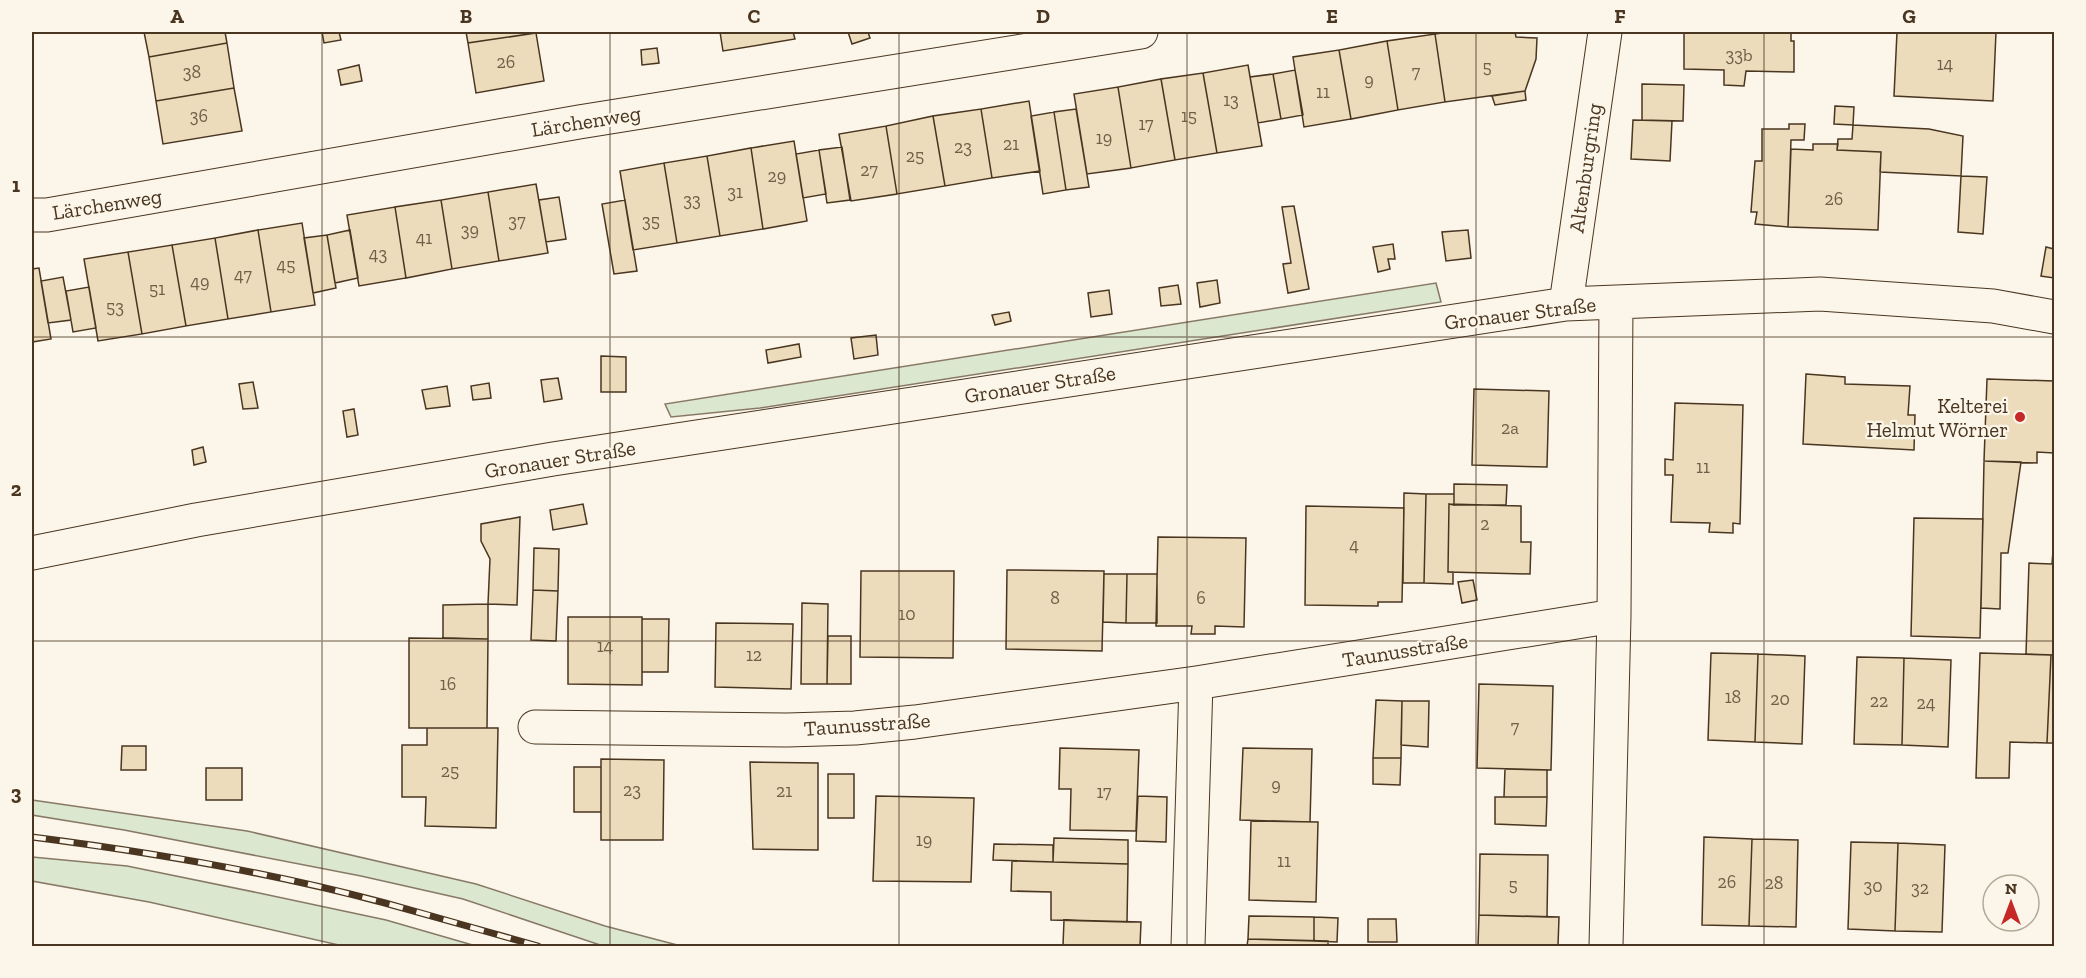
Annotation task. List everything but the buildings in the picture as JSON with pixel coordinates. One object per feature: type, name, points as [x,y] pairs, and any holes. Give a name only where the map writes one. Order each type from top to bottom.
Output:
[{"type":"street","name":"Lärchenweg","points":[[32,215],[47,215],[579,122],[1141,32]]},
{"type":"street","name":"Altenburgring","points":[[1566,304],[1605,32]]},
{"type":"street","name":"Gronauer Straße","points":[[32,553],[196,520],[553,459],[1566,304],[1820,294],[1993,306],[2055,317]]},
{"type":"street","points":[[1606,946],[1614,616],[1616,302]]},
{"type":"street","name":"Taunusstraße","points":[[535,727],[855,728],[915,722],[1196,683],[1614,616]]},
{"type":"street","points":[[1188,946],[1196,683]]},
{"type":"green space","points":[[1436,283],[1441,302],[760,408],[671,417],[665,404]]},
{"type":"green space","points":[[32,800],[247,831],[476,884],[605,926],[681,946],[603,946],[463,899],[361,876],[124,830],[32,815]]},
{"type":"green space","points":[[32,857],[127,866],[386,920],[476,946],[343,946],[149,902],[32,881]]},
{"type":"railway","points":[[32,837],[121,849],[253,872],[385,903],[538,946]]},
{"type":"place","name":"Kelterei Helmut Wörner","points":[[2020,417]]}]
